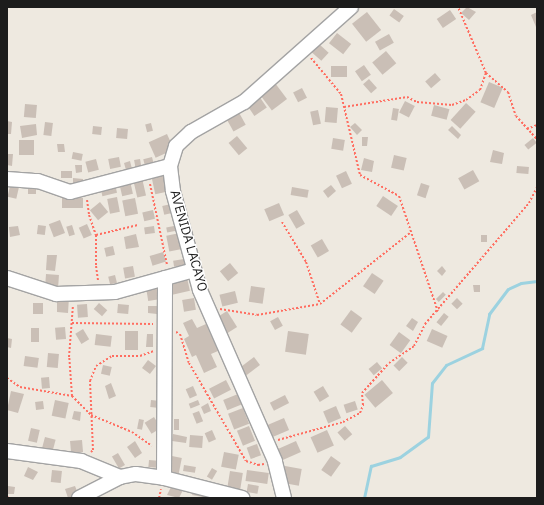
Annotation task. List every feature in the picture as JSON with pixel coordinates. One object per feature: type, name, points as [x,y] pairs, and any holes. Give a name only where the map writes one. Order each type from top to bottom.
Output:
[{"type":"street","name":"AVENIDA LACAYO","points":[[284,498],[275,461],[209,311],[194,270],[172,191],[170,166],[176,146],[191,132],[244,102],[351,7]]},
{"type":"street","points":[[7,179],[38,181],[70,192],[148,173],[170,166]]},
{"type":"street","points":[[7,278],[56,294],[115,292],[194,270]]},
{"type":"street","points":[[164,478],[164,326],[168,277]]},
{"type":"street","points":[[7,450],[81,461],[120,477]]},
{"type":"street","points":[[79,498],[120,477],[136,474],[164,478],[242,498]]},
{"type":"path","points":[[458,7],[486,73],[508,92],[516,116],[527,130],[537,139]]},
{"type":"path","points":[[304,49],[341,94],[360,175],[399,196],[410,233],[438,312]]},
{"type":"path","points":[[343,107],[407,97],[418,102],[452,105],[466,100],[480,90],[486,73]]},
{"type":"path","points":[[527,130],[537,125]]},
{"type":"path","points":[[148,173],[168,277]]},
{"type":"path","points":[[267,443],[344,422],[360,414],[364,405],[362,393],[389,363],[414,346],[425,324],[438,312],[529,203],[537,187]]},
{"type":"path","points":[[88,188],[88,215],[96,236],[96,266],[100,292]]},
{"type":"path","points":[[282,222],[306,262],[320,304]]},
{"type":"path","points":[[96,236],[138,225]]},
{"type":"path","points":[[209,311],[226,308],[257,315],[320,304],[410,233]]},
{"type":"path","points":[[72,396],[69,357],[74,293]]},
{"type":"path","points":[[72,323],[148,323],[164,326],[180,334],[189,363],[246,461],[258,465],[275,461]]},
{"type":"path","points":[[81,461],[93,450],[90,381],[96,366],[112,356],[140,356],[164,348]]},
{"type":"path","points":[[7,378],[20,387],[72,396],[91,415],[132,432],[149,445],[164,451]]},
{"type":"building","points":[[467,7],[476,12],[469,20],[461,13]]},
{"type":"building","points":[[394,9],[404,16],[399,22],[389,16]]},
{"type":"building","points":[[450,10],[456,19],[443,28],[437,19]]},
{"type":"building","points":[[367,12],[381,30],[366,42],[352,24]]},
{"type":"building","points":[[537,12],[537,27],[536,27],[531,15]]},
{"type":"building","points":[[337,33],[351,44],[343,54],[329,43]]},
{"type":"building","points":[[389,34],[394,43],[380,51],[375,42]]},
{"type":"building","points":[[319,44],[329,53],[321,61],[312,52]]},
{"type":"building","points":[[386,51],[396,63],[382,75],[372,63]]},
{"type":"building","points":[[364,65],[371,75],[362,81],[355,71]]},
{"type":"building","points":[[331,66],[347,66],[347,77],[331,77]]},
{"type":"building","points":[[435,73],[441,80],[431,88],[425,82]]},
{"type":"building","points":[[369,79],[377,88],[371,93],[363,84]]},
{"type":"building","points":[[489,82],[503,88],[494,108],[480,102]]},
{"type":"building","points":[[275,83],[287,99],[272,110],[260,94]]},
{"type":"building","points":[[302,88],[307,98],[298,102],[293,93]]},
{"type":"building","points":[[259,96],[267,108],[254,116],[247,104]]},
{"type":"building","points":[[405,101],[415,106],[409,118],[399,113]]},
{"type":"building","points":[[466,103],[476,112],[460,129],[451,120]]},
{"type":"building","points":[[25,104],[37,105],[36,118],[24,117]]},
{"type":"building","points":[[434,105],[449,109],[447,120],[431,116]]},
{"type":"building","points":[[326,107],[338,108],[337,123],[325,122]]},
{"type":"building","points":[[393,108],[399,109],[397,121],[391,120]]},
{"type":"building","points":[[237,109],[246,125],[233,132],[225,116]]},
{"type":"building","points":[[318,110],[321,124],[313,125],[310,112]]},
{"type":"building","points":[[7,121],[12,122],[11,134],[7,134]]},
{"type":"building","points":[[45,122],[53,123],[51,136],[43,135]]},
{"type":"building","points":[[151,123],[153,131],[147,132],[145,124]]},
{"type":"building","points":[[355,123],[362,130],[357,135],[350,127]]},
{"type":"building","points":[[36,124],[37,135],[22,138],[20,126]]},
{"type":"building","points":[[93,126],[102,127],[101,135],[92,134]]},
{"type":"building","points":[[452,126],[461,135],[458,139],[448,130]]},
{"type":"building","points":[[117,128],[128,129],[127,139],[116,138]]},
{"type":"building","points":[[167,134],[174,150],[156,158],[149,142]]},
{"type":"building","points":[[237,136],[247,148],[239,155],[229,143]]},
{"type":"building","points":[[362,137],[368,137],[367,146],[362,146]]},
{"type":"building","points":[[333,138],[345,140],[343,151],[331,149]]},
{"type":"building","points":[[533,138],[537,143],[528,150],[524,145]]},
{"type":"building","points":[[19,140],[34,140],[34,155],[19,155]]},
{"type":"building","points":[[57,144],[64,144],[65,152],[58,152]]},
{"type":"building","points":[[493,150],[504,153],[502,164],[490,162]]},
{"type":"building","points":[[73,152],[83,154],[81,161],[72,159]]},
{"type":"building","points":[[7,154],[13,154],[12,166],[7,165]]},
{"type":"building","points":[[394,155],[407,158],[404,171],[391,168]]},
{"type":"building","points":[[119,157],[121,167],[110,169],[108,159]]},
{"type":"building","points":[[152,157],[154,165],[145,167],[143,159]]},
{"type":"building","points":[[364,158],[374,161],[372,172],[361,170]]},
{"type":"building","points":[[96,159],[99,170],[88,172],[85,162]]},
{"type":"building","points":[[140,159],[142,170],[136,171],[134,160]]},
{"type":"building","points":[[130,161],[132,169],[126,170],[124,163]]},
{"type":"building","points":[[75,165],[82,165],[82,172],[76,173]]},
{"type":"building","points":[[517,166],[529,167],[528,174],[516,173]]},
{"type":"building","points":[[473,170],[479,181],[464,190],[458,178]]},
{"type":"building","points":[[61,171],[72,171],[72,178],[61,178]]},
{"type":"building","points":[[346,171],[352,184],[342,188],[336,176]]},
{"type":"building","points":[[164,173],[168,192],[155,194],[151,176]]},
{"type":"building","points":[[73,178],[83,179],[83,183],[73,183]]},
{"type":"building","points":[[142,178],[146,196],[137,198],[133,180]]},
{"type":"building","points":[[130,181],[133,194],[122,196],[119,183]]},
{"type":"building","points":[[421,183],[430,186],[426,198],[417,195]]},
{"type":"building","points":[[115,184],[117,193],[102,196],[100,187]]},
{"type":"building","points":[[28,185],[36,185],[36,194],[28,194]]},
{"type":"building","points":[[331,185],[336,191],[328,198],[323,191]]},
{"type":"building","points":[[10,186],[19,188],[16,199],[8,197]]},
{"type":"building","points":[[292,187],[309,190],[307,198],[291,195]]},
{"type":"building","points":[[383,196],[398,206],[391,216],[376,206]]},
{"type":"building","points":[[117,197],[120,212],[110,214],[107,199]]},
{"type":"building","points":[[62,198],[83,198],[83,208],[62,208]]},
{"type":"building","points":[[135,198],[138,214],[125,216],[122,200]]},
{"type":"building","points":[[100,202],[108,212],[98,220],[90,210]]},
{"type":"building","points":[[279,203],[284,215],[269,221],[264,209]]},
{"type":"building","points":[[171,204],[173,213],[164,215],[162,206]]},
{"type":"building","points":[[153,210],[155,219],[144,221],[142,212]]},
{"type":"building","points":[[297,210],[305,224],[296,229],[288,215]]},
{"type":"building","points":[[60,220],[65,233],[54,237],[49,224]]},
{"type":"building","points":[[87,224],[92,235],[84,239],[79,228]]},
{"type":"building","points":[[38,225],[46,226],[45,235],[37,234]]},
{"type":"building","points":[[72,225],[75,235],[69,236],[66,227]]},
{"type":"building","points":[[179,225],[180,230],[167,232],[166,227]]},
{"type":"building","points":[[18,226],[20,235],[10,237],[9,227]]},
{"type":"building","points":[[154,226],[155,233],[145,234],[144,227]]},
{"type":"building","points":[[180,233],[183,249],[169,251],[166,236]]},
{"type":"building","points":[[136,234],[139,247],[126,249],[124,237]]},
{"type":"building","points":[[481,235],[487,235],[487,242],[481,242]]},
{"type":"building","points":[[322,239],[329,251],[318,258],[311,246]]},
{"type":"building","points":[[113,246],[115,255],[106,257],[104,248]]},
{"type":"building","points":[[163,252],[166,262],[153,266],[150,256]]},
{"type":"building","points":[[47,255],[57,255],[55,271],[46,270]]},
{"type":"building","points":[[184,259],[185,265],[174,267],[173,261]]},
{"type":"building","points":[[230,263],[238,273],[228,281],[220,271]]},
{"type":"building","points":[[133,266],[135,277],[125,279],[123,268]]},
{"type":"building","points":[[442,266],[446,271],[442,276],[437,271]]},
{"type":"building","points":[[372,273],[384,281],[375,294],[363,286]]},
{"type":"building","points":[[46,274],[59,275],[58,286],[45,285]]},
{"type":"building","points":[[115,275],[117,283],[110,284],[108,277]]},
{"type":"building","points":[[187,278],[190,291],[172,295],[169,282]]},
{"type":"building","points":[[473,285],[480,285],[480,292],[474,292]]},
{"type":"building","points":[[160,286],[162,299],[148,301],[146,288]]},
{"type":"building","points":[[251,286],[265,288],[263,304],[249,302]]},
{"type":"building","points":[[235,291],[238,303],[222,307],[219,295]]},
{"type":"building","points":[[443,292],[446,295],[439,302],[436,299]]},
{"type":"building","points":[[57,297],[69,297],[68,313],[57,312]]},
{"type":"building","points":[[194,298],[196,310],[184,312],[182,300]]},
{"type":"building","points":[[457,298],[463,304],[457,309],[451,304]]},
{"type":"building","points":[[33,303],[43,303],[43,314],[33,314]]},
{"type":"building","points":[[99,303],[107,310],[102,316],[94,309]]},
{"type":"building","points":[[87,304],[88,317],[78,318],[77,305]]},
{"type":"building","points":[[118,304],[129,305],[128,314],[117,313]]},
{"type":"building","points":[[148,306],[158,306],[157,314],[148,313]]},
{"type":"building","points":[[351,310],[362,318],[352,333],[340,325]]},
{"type":"building","points":[[227,311],[237,327],[225,335],[215,318]]},
{"type":"building","points":[[444,313],[449,317],[441,326],[436,322]]},
{"type":"building","points":[[278,317],[283,326],[275,330],[270,321]]},
{"type":"building","points":[[412,318],[418,322],[413,331],[406,326]]},
{"type":"building","points":[[192,319],[197,328],[206,324],[218,351],[211,354],[217,367],[204,373],[196,355],[192,357],[184,339],[189,336],[183,323]]},
{"type":"building","points":[[65,327],[66,339],[56,340],[55,328]]},
{"type":"building","points":[[31,328],[39,328],[39,342],[31,342]]},
{"type":"building","points":[[83,329],[89,339],[81,344],[75,334]]},
{"type":"building","points":[[432,329],[448,336],[442,348],[427,341]]},
{"type":"building","points":[[125,331],[138,331],[138,350],[125,350]]},
{"type":"building","points":[[288,331],[309,334],[306,355],[285,352]]},
{"type":"building","points":[[399,332],[410,340],[401,353],[390,345]]},
{"type":"building","points":[[96,334],[112,336],[111,347],[95,345]]},
{"type":"building","points":[[147,334],[153,334],[153,347],[146,347]]},
{"type":"building","points":[[7,338],[12,339],[11,348],[7,347]]},
{"type":"building","points":[[48,353],[59,354],[58,368],[47,367]]},
{"type":"building","points":[[25,356],[39,358],[37,368],[24,366]]},
{"type":"building","points":[[254,357],[260,365],[246,375],[240,367]]},
{"type":"building","points":[[402,357],[408,363],[399,371],[394,365]]},
{"type":"building","points":[[148,360],[156,366],[150,374],[142,368]]},
{"type":"building","points":[[377,362],[382,368],[374,375],[369,369]]},
{"type":"building","points":[[103,365],[112,367],[110,376],[101,374]]},
{"type":"building","points":[[49,377],[50,388],[42,389],[41,378]]},
{"type":"building","points":[[226,380],[231,390],[214,398],[209,389]]},
{"type":"building","points":[[382,380],[393,393],[375,408],[364,395]]},
{"type":"building","points":[[111,383],[116,396],[109,399],[105,386]]},
{"type":"building","points":[[193,386],[197,395],[190,398],[186,389]]},
{"type":"building","points":[[323,386],[329,396],[320,402],[314,392]]},
{"type":"building","points":[[11,391],[24,394],[18,413],[7,410]]},
{"type":"building","points":[[238,394],[242,404],[227,410],[223,400]]},
{"type":"building","points":[[285,395],[289,403],[274,411],[270,403]]},
{"type":"building","points":[[55,400],[69,403],[65,419],[52,416]]},
{"type":"building","points":[[151,400],[160,401],[159,408],[150,407]]},
{"type":"building","points":[[198,400],[200,405],[191,408],[189,404]]},
{"type":"building","points":[[43,401],[44,409],[36,410],[35,402]]},
{"type":"building","points":[[355,401],[358,410],[346,413],[344,405]]},
{"type":"building","points":[[208,403],[211,411],[204,414],[201,407]]},
{"type":"building","points":[[336,406],[341,418],[328,423],[323,411]]},
{"type":"building","points":[[243,408],[249,424],[234,430],[228,414]]},
{"type":"building","points":[[74,411],[81,412],[80,421],[72,419]]},
{"type":"building","points":[[199,411],[203,421],[197,424],[193,414]]},
{"type":"building","points":[[154,417],[161,428],[152,434],[145,423]]},
{"type":"building","points":[[284,418],[289,430],[270,438],[265,426]]},
{"type":"building","points":[[139,419],[144,420],[142,430],[137,429]]},
{"type":"building","points":[[174,419],[179,419],[179,430],[174,430]]},
{"type":"building","points":[[249,426],[255,441],[243,446],[237,431]]},
{"type":"building","points":[[345,426],[352,434],[345,441],[337,433]]},
{"type":"building","points":[[31,428],[40,430],[37,443],[28,441]]},
{"type":"building","points":[[212,430],[216,439],[209,442],[205,433]]},
{"type":"building","points":[[327,430],[334,446],[317,453],[311,437]]},
{"type":"building","points":[[173,434],[187,437],[186,443],[172,441]]},
{"type":"building","points":[[190,435],[203,436],[202,448],[189,447]]},
{"type":"building","points":[[45,437],[56,440],[53,450],[42,448]]},
{"type":"building","points":[[82,440],[83,452],[71,453],[70,441]]},
{"type":"building","points":[[135,441],[142,453],[135,458],[127,447]]},
{"type":"building","points":[[296,441],[301,452],[282,461],[277,450]]},
{"type":"building","points":[[257,444],[261,455],[251,459],[247,448]]},
{"type":"building","points":[[224,452],[239,455],[236,470],[221,467]]},
{"type":"building","points":[[118,453],[125,465],[119,469],[112,456]]},
{"type":"building","points":[[172,456],[182,458],[179,474],[169,472]]},
{"type":"building","points":[[331,456],[341,463],[331,477],[321,470]]},
{"type":"building","points":[[149,460],[161,461],[160,468],[148,467]]},
{"type":"building","points":[[184,465],[196,467],[195,473],[183,471]]},
{"type":"building","points":[[285,466],[302,469],[299,486],[282,483]]},
{"type":"building","points":[[28,467],[38,472],[33,480],[24,476]]},
{"type":"building","points":[[212,468],[217,471],[212,480],[207,477]]},
{"type":"building","points":[[52,470],[62,471],[61,483],[51,482]]},
{"type":"building","points":[[247,470],[269,473],[267,484],[245,481]]},
{"type":"building","points":[[230,471],[243,473],[240,490],[227,488]]},
{"type":"building","points":[[248,484],[259,486],[257,494],[247,492]]},
{"type":"building","points":[[172,485],[183,490],[179,498],[167,495]]},
{"type":"building","points":[[8,486],[15,487],[14,494],[7,494]]},
{"type":"building","points":[[75,486],[79,496],[68,498],[65,489]]},
{"type":"building","points":[[195,488],[210,494],[208,498],[192,495]]},
{"type":"waterway","points":[[364,498],[371,466],[400,457],[428,437],[432,383],[446,365],[482,348],[489,314],[508,289],[521,283],[537,281]]}]
